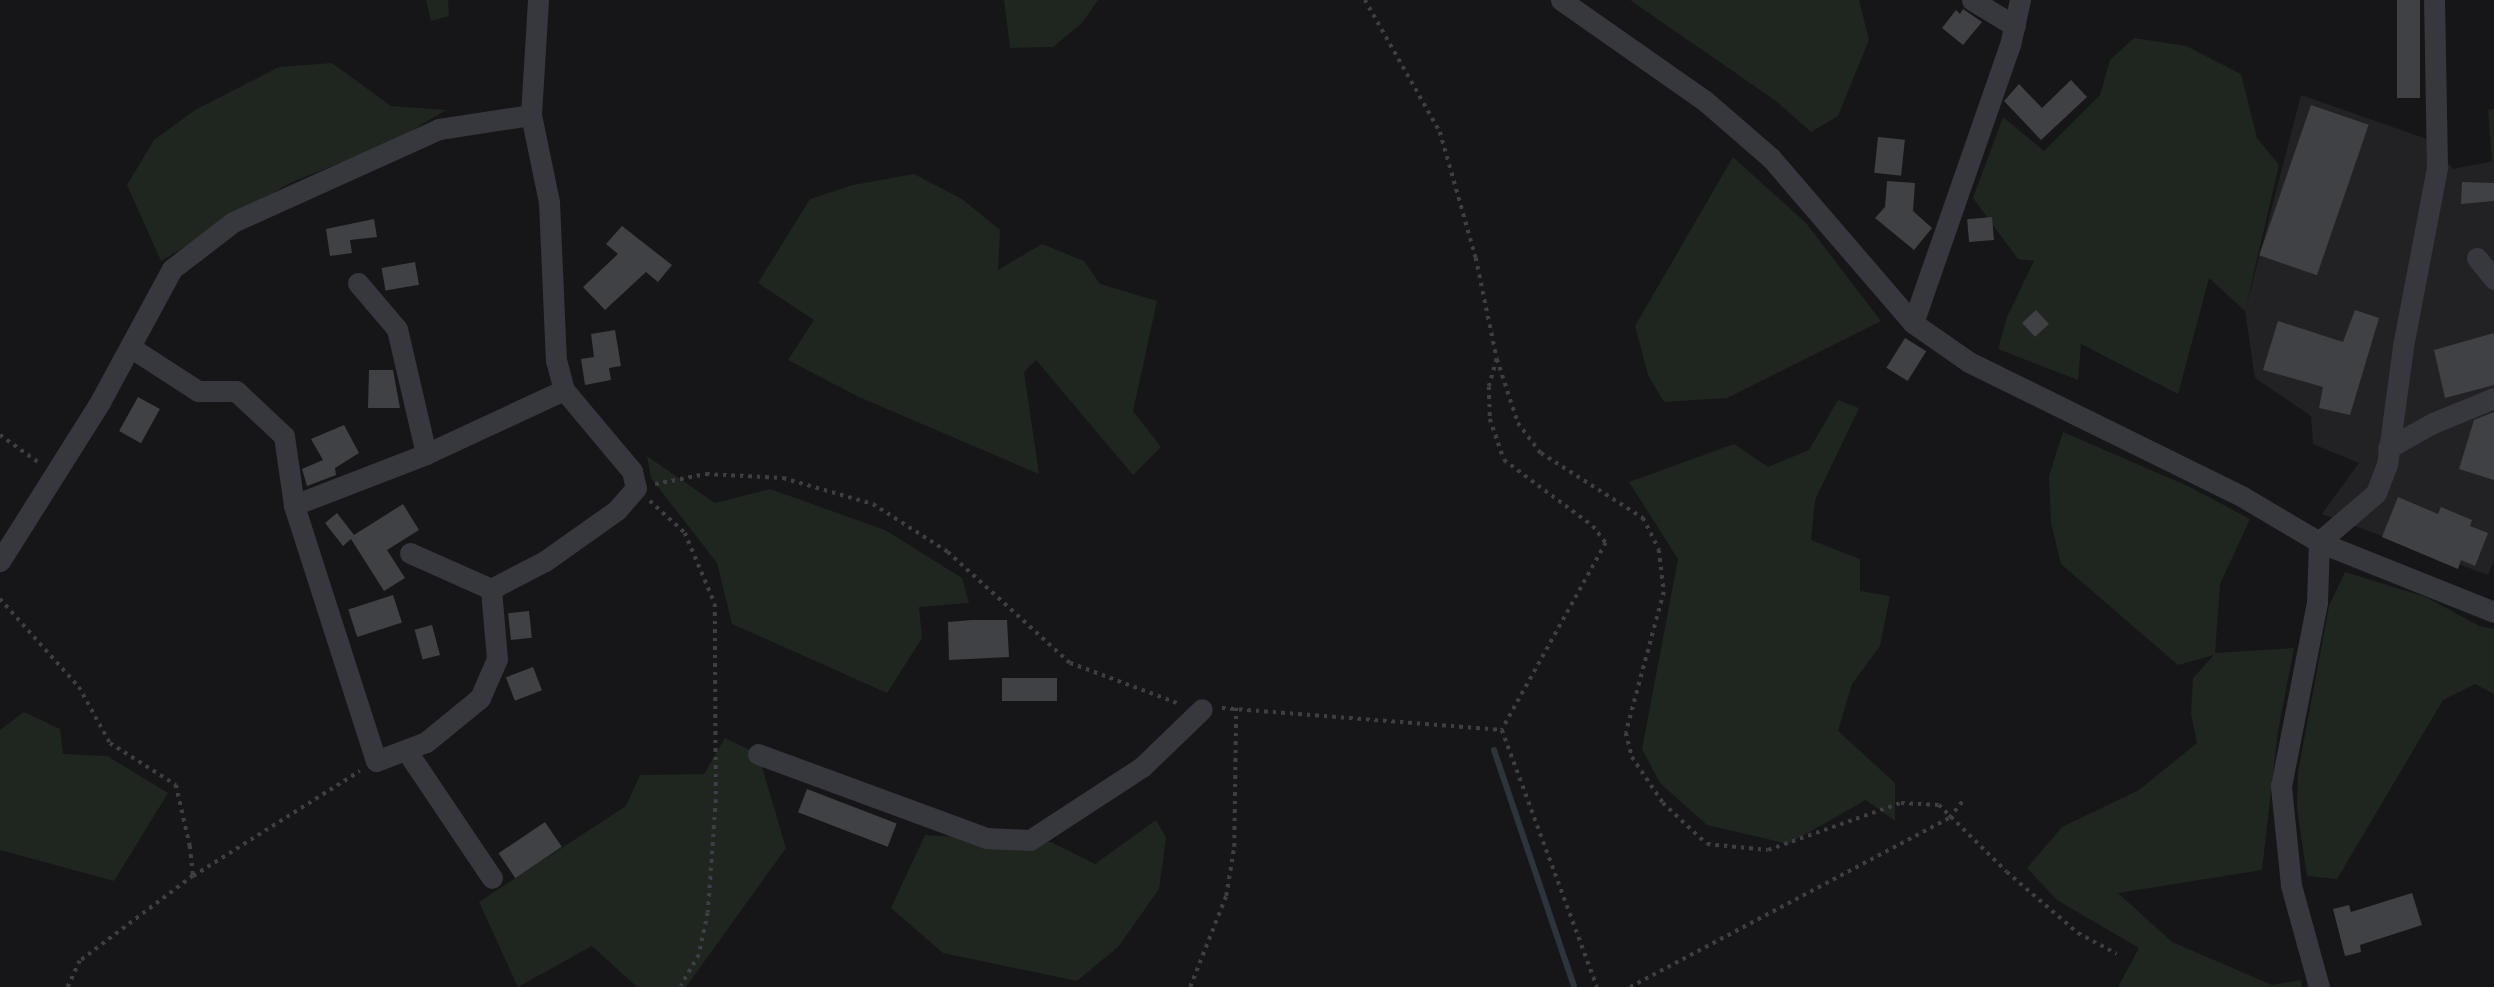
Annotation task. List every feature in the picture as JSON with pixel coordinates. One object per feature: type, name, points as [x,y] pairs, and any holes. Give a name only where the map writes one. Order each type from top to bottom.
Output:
[{"type":"street","points":[[491,589],[545,561],[617,510],[636,488],[632,471],[564,390],[556,360],[549,202],[531,115],[538,0]]},
{"type":"street","points":[[1560,0],[1704,100],[1771,158],[1913,323],[1969,362],[2040,400],[2243,497],[2319,542],[2494,612]]},
{"type":"street","points":[[1972,0],[2014,26]]},
{"type":"street","points":[[1913,323],[2014,26],[2020,0]]},
{"type":"street","points":[[2319,987],[2291,885],[2281,786],[2317,602],[2319,542],[2376,493],[2387,465],[2437,168],[2434,0]]},
{"type":"street","points":[[0,561],[55,475],[172,270],[233,222],[439,129],[531,115]]},
{"type":"street","points":[[2477,258],[2494,279]]},
{"type":"street","points":[[358,283],[397,329],[426,454]]},
{"type":"street","points":[[130,347],[198,390],[236,391],[284,436],[294,505],[376,761],[426,742],[480,698],[497,659],[491,589]]},
{"type":"street","points":[[294,505],[426,454],[564,390]]},
{"type":"street","points":[[2388,448],[2433,423],[2494,398]]},
{"type":"street","points":[[410,554],[491,589]]},
{"type":"street","points":[[758,754],[986,838],[1030,840],[1142,767],[1202,709]]},
{"type":"street","points":[[406,750],[492,878]]},
{"type":"path","points":[[1366,0],[1440,132],[1476,258],[1497,359],[1518,422],[1541,453],[1643,518],[1659,550],[1664,593],[1626,733],[1632,757],[1663,803],[1707,845],[1769,850],[1901,803],[1939,805],[1949,818],[2078,933],[2117,954]]},
{"type":"path","points":[[1497,359],[1489,387],[1490,419],[1504,460],[1593,526],[1606,543],[1502,730],[1597,987]]},
{"type":"path","points":[[0,435],[55,475]]},
{"type":"path","points":[[636,488],[706,474],[783,478],[873,504],[948,552],[1070,663],[1133,690],[1202,709],[1236,708],[1502,730]]},
{"type":"path","points":[[636,488],[685,533],[715,604],[716,800],[708,913],[699,955],[681,986]]},
{"type":"path","points":[[0,599],[79,687],[110,743],[176,785],[193,876]]},
{"type":"path","points":[[1190,987],[1226,896],[1234,847],[1236,708]]},
{"type":"path","points":[[68,987],[80,961],[193,876],[376,761]]},
{"type":"path","points":[[1630,987],[1949,818],[1962,802]]},
{"type":"shaded area","points":[[426,0],[448,0],[449,16],[431,21]]},
{"type":"shaded area","points":[[1004,0],[1098,0],[1082,23],[1053,47],[1010,48]]},
{"type":"shaded area","points":[[1630,0],[1859,0],[1869,40],[1838,116],[1811,132],[1776,101]]},
{"type":"shaded area","points":[[2134,38],[2186,46],[2241,74],[2257,138],[2279,165],[2245,311],[2209,278],[2178,394],[2081,344],[2078,380],[1998,349],[2007,317],[2034,261],[2018,259],[1973,198],[2003,117],[2044,151],[2100,95],[2110,60]]},
{"type":"shaded area","points":[[332,63],[391,106],[446,110],[394,141],[290,183],[161,261],[127,185],[154,140],[195,110],[279,67]]},
{"type":"shaded area","points":[[2301,95],[2427,139],[2453,169],[2494,161],[2494,561],[2488,575],[2322,514],[2359,463],[2313,444],[2311,416],[2255,378],[2245,311]]},
{"type":"shaded area","points":[[2494,109],[2494,161],[2492,161],[2488,110]]},
{"type":"shaded area","points":[[1733,157],[1806,223],[1881,321],[1727,398],[1664,402],[1648,375],[1635,326]]},
{"type":"shaded area","points":[[914,174],[962,199],[1000,230],[998,270],[1042,244],[1084,261],[1100,284],[1157,301],[1133,411],[1161,447],[1133,475],[1036,360],[1024,372],[1039,474],[859,397],[788,360],[814,320],[758,283],[810,199],[853,185]]},
{"type":"shaded area","points":[[1838,400],[1859,408],[1815,500],[1811,540],[1860,559],[1860,591],[1890,596],[1880,646],[1852,684],[1838,731],[1895,783],[1895,821],[1866,800],[1788,844],[1707,825],[1660,783],[1642,749],[1678,559],[1629,482],[1734,444],[1768,467],[1809,450]]},
{"type":"shaded area","points":[[2063,432],[2190,487],[2250,519],[2220,584],[2215,653],[2294,648],[2278,731],[2262,870],[2118,893],[2172,942],[2272,985],[2301,980],[2302,987],[2118,987],[2139,948],[2057,900],[2027,868],[2062,827],[2139,790],[2197,743],[2191,714],[2193,678],[2214,655],[2178,665],[2061,564],[2051,523],[2049,476]]},
{"type":"shaded area","points":[[647,456],[715,503],[770,489],[885,530],[962,578],[969,603],[919,607],[922,638],[887,693],[732,624],[717,563],[651,478]]},
{"type":"shaded area","points":[[2345,572],[2426,597],[2479,626],[2494,629],[2494,694],[2475,684],[2443,700],[2337,879],[2307,876],[2297,808],[2298,772],[2329,606]]},
{"type":"shaded area","points":[[24,712],[60,729],[63,754],[107,756],[168,793],[114,881],[0,850],[0,730]]},
{"type":"shaded area","points":[[725,738],[758,754],[786,848],[686,987],[637,987],[592,946],[518,987],[479,902],[626,806],[640,775],[704,774]]},
{"type":"shaded area","points":[[1156,820],[1166,838],[1159,889],[1118,947],[1077,981],[943,953],[891,908],[925,835],[1051,842],[1095,864]]},
{"type":"building","points":[[2397,0],[2420,0],[2420,98],[2397,98]]},
{"type":"building","points":[[1963,9],[1982,22],[1963,45],[1942,28],[1956,10],[1960,14]]},
{"type":"building","points":[[2071,80],[2087,97],[2041,140],[2004,101],[2019,84],[2042,108]]},
{"type":"building","points":[[2311,105],[2369,125],[2317,275],[2259,255]]},
{"type":"building","points":[[1878,137],[1905,140],[1901,176],[1874,173]]},
{"type":"building","points":[[1887,181],[1915,183],[1913,211],[1932,228],[1914,250],[1875,218],[1885,207]]},
{"type":"building","points":[[2462,182],[2494,183],[2494,201],[2461,204]]},
{"type":"building","points":[[1992,217],[1994,240],[1969,242],[1967,219]]},
{"type":"building","points":[[374,219],[377,237],[350,240],[352,253],[330,256],[326,229]]},
{"type":"building","points":[[622,226],[672,265],[658,282],[646,272],[605,310],[583,287],[618,254],[606,244]]},
{"type":"building","points":[[415,262],[419,285],[386,291],[382,268]]},
{"type":"building","points":[[2036,310],[2049,324],[2035,337],[2022,323]]},
{"type":"building","points":[[2355,310],[2379,318],[2350,415],[2319,408],[2323,387],[2263,370],[2278,321],[2343,342]]},
{"type":"building","points":[[615,330],[621,366],[609,368],[611,380],[585,385],[581,359],[594,357],[591,334]]},
{"type":"building","points":[[2494,333],[2494,385],[2445,398],[2434,350]]},
{"type":"building","points":[[1905,338],[1926,351],[1908,381],[1886,368]]},
{"type":"building","points":[[369,370],[393,370],[400,408],[368,408]]},
{"type":"building","points":[[138,397],[160,409],[141,443],[119,431]]},
{"type":"building","points":[[2494,412],[2494,480],[2459,469],[2474,420]]},
{"type":"building","points":[[344,425],[359,453],[335,468],[336,475],[307,486],[302,469],[323,460],[311,439]]},
{"type":"building","points":[[2398,497],[2438,514],[2441,507],[2472,520],[2470,526],[2488,533],[2475,566],[2461,560],[2458,569],[2382,537]]},
{"type":"building","points":[[403,504],[419,530],[387,550],[405,578],[384,591],[351,539],[343,546],[325,523],[337,513],[354,535]]},
{"type":"building","points":[[393,595],[402,623],[357,637],[348,610]]},
{"type":"building","points":[[529,611],[532,638],[511,640],[508,613]]},
{"type":"building","points":[[1007,620],[1009,657],[949,660],[948,622]]},
{"type":"building","points":[[432,625],[440,655],[423,660],[415,630]]},
{"type":"building","points":[[533,667],[542,690],[515,701],[506,677]]},
{"type":"building","points":[[1002,678],[1057,678],[1057,701],[1002,701]]},
{"type":"building","points":[[807,789],[897,823],[888,847],[798,812]]},
{"type":"building","points":[[545,822],[562,847],[515,878],[499,853]]},
{"type":"building","points":[[2412,893],[2422,925],[2360,945],[2361,952],[2345,956],[2333,909],[2349,905],[2351,912]]},
{"type":"waterway","points":[[1494,750],[1574,987]]}]
